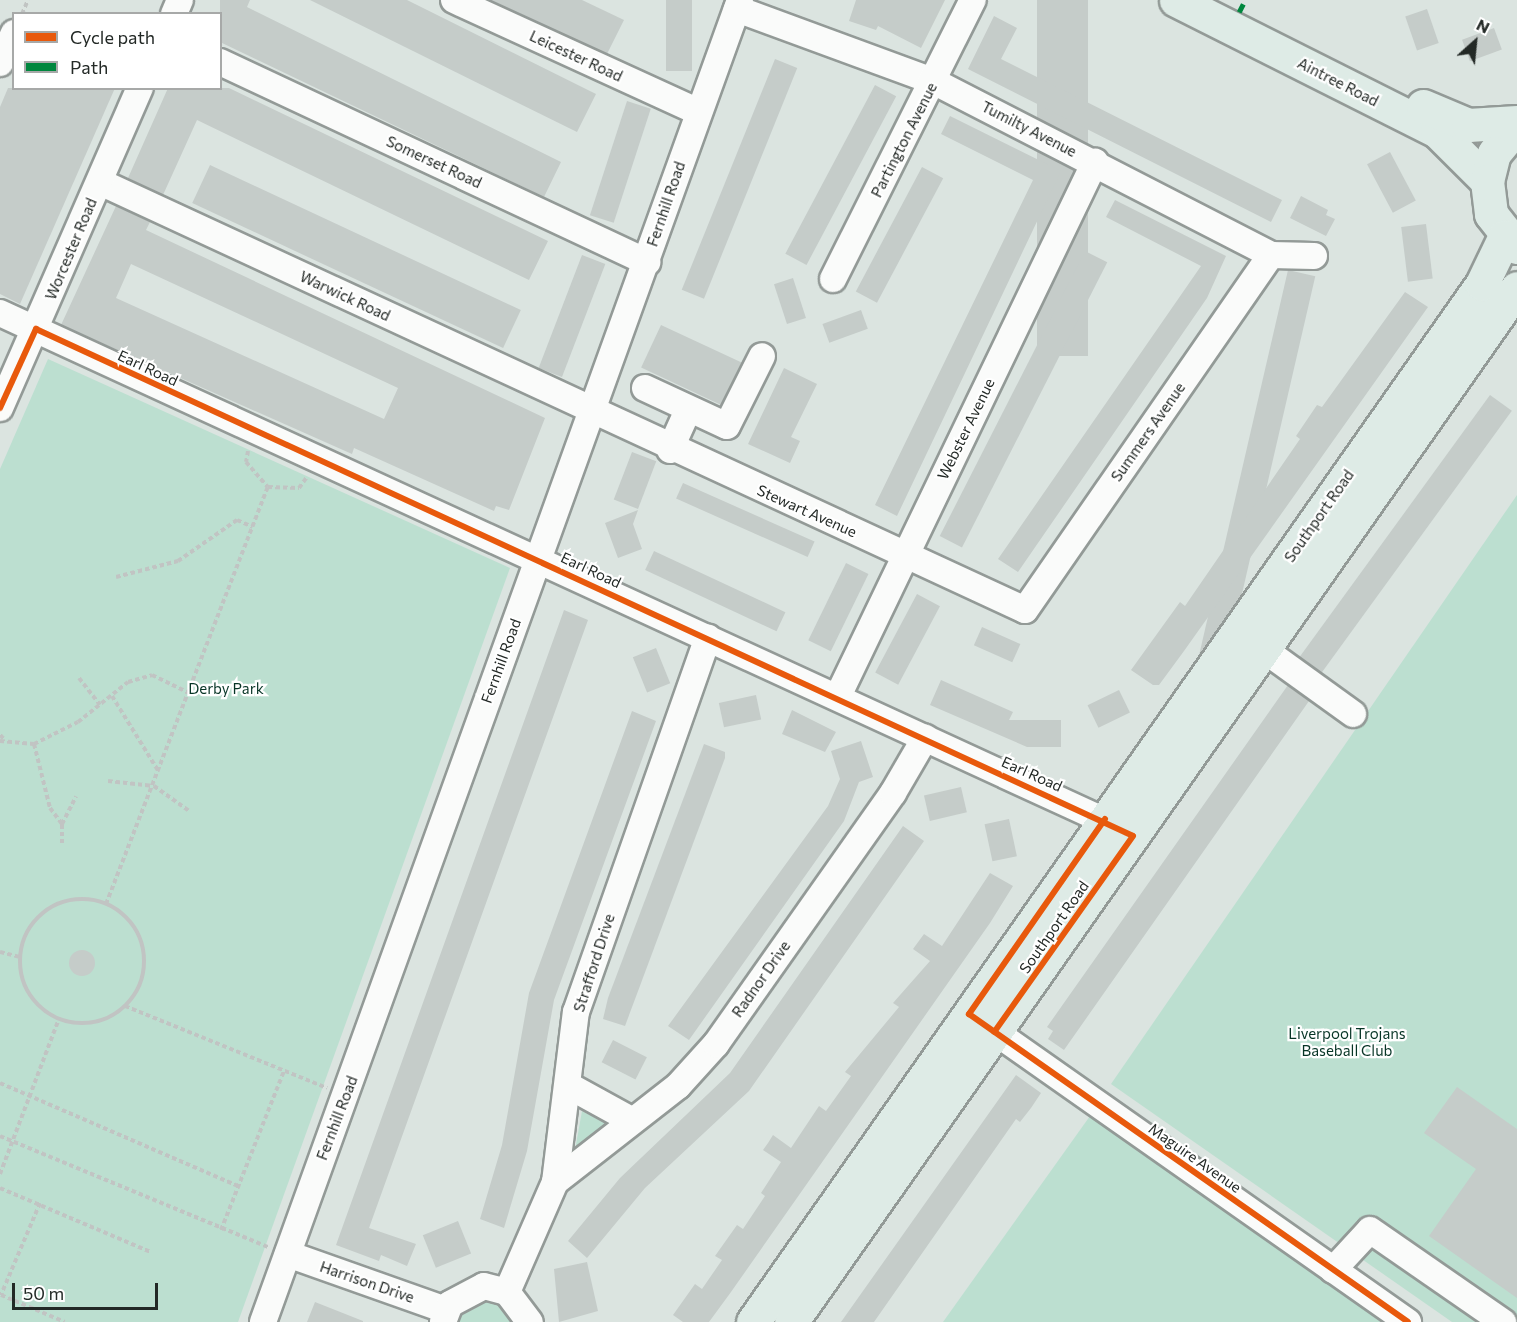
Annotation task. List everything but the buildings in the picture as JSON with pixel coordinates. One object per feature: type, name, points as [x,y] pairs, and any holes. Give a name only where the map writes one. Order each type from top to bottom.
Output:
[{"type":"main road","name":"Aintree Road","points":[[1176,0],[1437,131],[1487,181]]},
{"type":"main road","name":"Aintree Road","points":[[1216,0],[1444,116],[1468,125],[1517,124]]},
{"type":"main road","points":[[1511,242],[1491,214],[1487,181],[1494,153],[1517,124]]},
{"type":"main road","name":"Southport Road","points":[[753,1322],[982,1023],[1119,828],[1511,242]]},
{"type":"main road","name":"Southport Road","points":[[1119,828],[1263,649],[1517,288]]},
{"type":"main road","name":"Southport Road","points":[[791,1322],[982,1023]]},
{"type":"street","name":"Leicester Road","points":[[454,0],[697,111]]},
{"type":"street","name":"Partington Avenue","points":[[833,279],[973,0]]},
{"type":"street","name":"Fernhill Road","points":[[263,1322],[591,409],[647,262],[697,111],[739,4]]},
{"type":"street","name":"Tumilty Avenue","points":[[739,4],[933,81],[1095,162],[1271,255],[1314,256]]},
{"type":"street","points":[[0,63],[12,37]]},
{"type":"street","name":"Somerset Road","points":[[222,63],[647,262]]},
{"type":"street","name":"Worcester Road","points":[[0,408],[139,90]]},
{"type":"street","name":"Webster Avenue","points":[[838,696],[1095,162]]},
{"type":"street","name":"Warwick Road","points":[[100,182],[591,409]]},
{"type":"street","name":"Summers Avenue","points":[[1025,610],[1271,255]]},
{"type":"street","name":"Earl Road","points":[[0,313],[252,430],[539,558],[1119,828]]},
{"type":"street","points":[[645,388],[717,424],[731,423],[762,356]]},
{"type":"street","name":"Stewart Avenue","points":[[591,409],[670,450],[1025,610]]},
{"type":"street","points":[[670,450],[688,410]]},
{"type":"street","name":"Strafford Drive","points":[[507,1292],[555,1182],[571,1087],[576,1012],[708,638]]},
{"type":"street","points":[[1263,649],[1353,714]]},
{"type":"street","name":"Radnor Drive","points":[[555,1182],[631,1120],[678,1086],[716,1044],[892,794],[925,738]]},
{"type":"street","name":"Maguire Avenue","points":[[982,1023],[1408,1322]]},
{"type":"street","points":[[571,1087],[631,1120]]},
{"type":"street","points":[[1333,1270],[1370,1230],[1503,1322]]},
{"type":"street","name":"Harrison Drive","points":[[288,1254],[444,1316],[468,1290],[483,1286],[507,1292]]},
{"type":"street","points":[[507,1292],[530,1322]]},
{"type":"path","points":[[252,430],[246,462],[268,487],[299,488],[321,460]]},
{"type":"path","points":[[106,904],[154,786],[268,487]]},
{"type":"path","points":[[116,577],[178,561],[237,520],[253,526]]},
{"type":"path","points":[[0,735],[2,740],[34,744],[100,706],[128,682],[152,675],[189,693]]},
{"type":"path","points":[[79,678],[100,706]]},
{"type":"path","points":[[112,696],[159,772]]},
{"type":"path","points":[[34,744],[50,808],[62,824]]},
{"type":"path","points":[[108,781],[154,786],[189,811]]},
{"type":"path","points":[[62,843],[62,824],[76,796]]},
{"type":"path","points":[[87,899],[106,904],[123,915],[143,950],[143,970],[125,1006],[94,1022],[59,1019],[29,994],[20,957],[34,921],[50,908],[87,899]]},
{"type":"path","points":[[0,952],[20,957]]},
{"type":"path","points":[[125,1006],[346,1095]]},
{"type":"path","points":[[0,1174],[59,1019]]},
{"type":"path","points":[[221,1230],[284,1071]]},
{"type":"path","points":[[0,1083],[238,1186]]},
{"type":"path","points":[[0,1136],[221,1230],[288,1254]]},
{"type":"path","points":[[0,1188],[151,1251]]},
{"type":"path","points":[[40,1203],[1,1295],[65,1322]]},
{"type":"green space","name":"Derby Park","points":[[48,359],[510,568],[238,1322],[0,1322],[0,469]]},
{"type":"green space","name":"Liverpool Trojans Baseball Club","points":[[1517,495],[1517,1322],[1452,1322],[1111,1084]]},
{"type":"green space","points":[[582,1111],[610,1125],[575,1150]]},
{"type":"green space","points":[[1090,1116],[1385,1322],[943,1322]]},
{"type":"green space","points":[[479,1298],[497,1300],[518,1322],[453,1322]]},
{"type":"marked path","points":[[1239,12],[1245,0]]},
{"type":"cycle path","points":[[0,408],[36,329],[1133,836],[994,1032]]},
{"type":"cycle path","points":[[1105,819],[969,1014],[1408,1322]]}]
